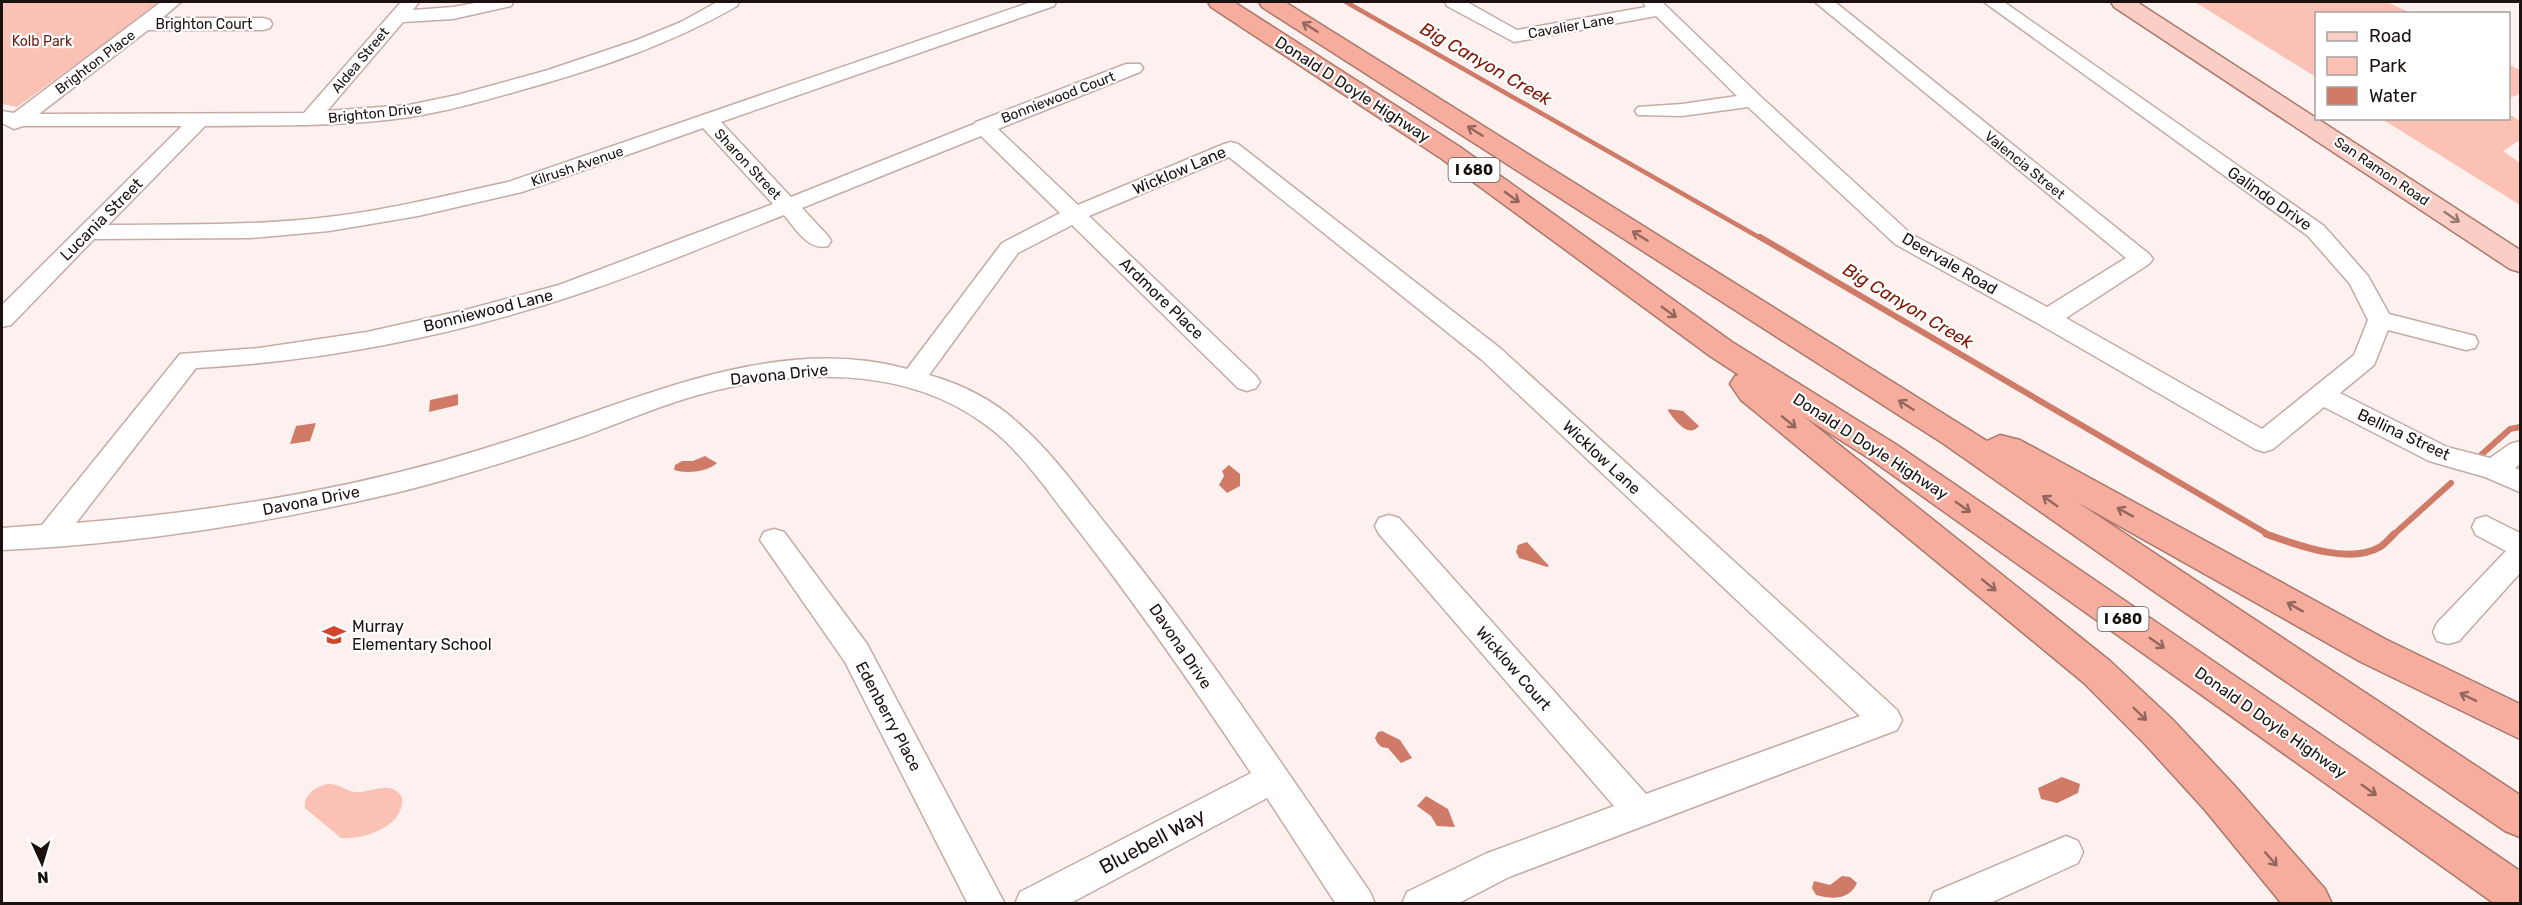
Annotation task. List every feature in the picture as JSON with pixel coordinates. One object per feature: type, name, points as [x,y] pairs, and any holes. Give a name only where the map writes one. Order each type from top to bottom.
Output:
[{"type":"highway","name":"Donald D Doyle Highway","points":[[1219,2],[1450,153],[1720,350],[1885,453],[2520,896]]},
{"type":"highway","name":"Donald D Doyle Highway","points":[[1270,2],[1956,436],[2520,819]]},
{"type":"highway","points":[[1720,350],[1752,392],[2097,672],[2158,731],[2219,797],[2310,903]]},
{"type":"highway","points":[[1956,436],[2008,448],[2374,651],[2520,722]]},
{"type":"highway","points":[[2168,582],[2263,630],[2520,793]]},
{"type":"main road","name":"San Ramon Road","points":[[2122,2],[2313,125],[2520,263]]},
{"type":"main road","points":[[2149,2],[2315,108]]},
{"type":"main road","name":"San Ramon Road","points":[[2335,120],[2520,238]]},
{"type":"street","name":"Brighton Place","points":[[7,124],[146,24],[172,2]]},
{"type":"street","name":"Aldea Street","points":[[310,118],[410,2]]},
{"type":"street","points":[[396,17],[453,13],[504,2]]},
{"type":"street","name":"Brighton Drive","points":[[7,124],[310,118],[409,111],[460,101],[555,74],[644,44],[688,26],[730,2]]},
{"type":"street","name":"Kilrush Avenue","points":[[87,232],[250,231],[329,224],[418,209],[514,187],[1047,2]]},
{"type":"street","name":"Cavalier Lane","points":[[1454,2],[1514,36],[1656,6]]},
{"type":"street","name":"Valencia Street","points":[[1824,2],[2141,259],[2048,318]]},
{"type":"street","name":"Galindo Drive","points":[[1993,2],[2316,231],[2360,281],[2380,321]]},
{"type":"street","name":"Deervale Road","points":[[1656,6],[1753,100],[1903,239],[2048,318],[2264,442],[2321,394]]},
{"type":"street","name":"Brighton Court","points":[[146,24],[263,24]]},
{"type":"street","name":"Bonniewood Court","points":[[983,126],[1133,68]]},
{"type":"street","points":[[1645,111],[1682,110],[1753,100]]},
{"type":"street","name":"Lucania Street","points":[[2,319],[200,119]]},
{"type":"street","name":"Sharon Street","points":[[708,121],[820,241]]},
{"type":"street","name":"Bonniewood Lane","points":[[50,535],[189,360],[259,356],[367,339],[466,318],[567,290],[788,206],[983,126]]},
{"type":"street","name":"Ardmore Place","points":[[983,126],[1247,382]]},
{"type":"street","name":"Wicklow Lane","points":[[914,378],[1010,248],[1076,214],[1231,147],[1491,354],[1886,720],[1497,865],[1420,903]]},
{"type":"street","points":[[2321,394],[2365,359],[2380,321],[2466,342]]},
{"type":"street","name":"Davona Drive","points":[[2,538],[205,520],[325,499],[502,454],[718,381],[781,370],[846,368],[914,378],[962,397],[998,420],[1037,460],[1143,589],[1357,903]]},
{"type":"street","name":"Bellina Street","points":[[2321,394],[2439,454],[2494,469],[2520,482]]},
{"type":"street","points":[[2494,469],[2520,450]]},
{"type":"street","name":"Wicklow Court","points":[[1389,526],[1639,811]]},
{"type":"street","points":[[2486,527],[2520,546]]},
{"type":"street","name":"Edenberry Place","points":[[774,540],[856,652],[987,903]]},
{"type":"street","points":[[2448,632],[2520,555]]},
{"type":"street","name":"Bluebell Way","points":[[1033,903],[1272,779]]},
{"type":"street","points":[[1947,903],[2066,852]]},
{"type":"green space","name":"Kolb Park","points":[[2,2],[159,2],[17,107],[2,104]]},
{"type":"green space","points":[[2195,2],[2387,2],[2409,12],[2315,12],[2315,76]]},
{"type":"green space","points":[[2510,65],[2520,70],[2520,94],[2510,98]]},
{"type":"green space","points":[[2510,115],[2520,121],[2520,140],[2503,151],[2520,163],[2520,205],[2384,120],[2510,120]]},
{"type":"green space","points":[[328,784],[355,792],[380,788],[393,789],[402,798],[401,808],[390,823],[371,834],[341,838],[305,808],[308,795]]},
{"type":"water","points":[[458,394],[458,405],[429,412],[430,400]]},
{"type":"water","points":[[1669,409],[1683,411],[1699,426],[1690,430],[1682,427],[1668,411]]},
{"type":"water","points":[[316,423],[310,441],[290,444],[296,426]]},
{"type":"water","points":[[705,456],[717,463],[697,471],[674,470],[675,465],[682,461],[693,461]]},
{"type":"water","points":[[1229,465],[1240,474],[1240,486],[1227,493],[1219,485],[1224,476],[1222,471]]},
{"type":"water","points":[[1527,542],[1549,566],[1519,558],[1516,552],[1518,545]]},
{"type":"water","points":[[1382,731],[1400,740],[1412,758],[1401,763],[1388,748],[1380,746],[1375,738],[1378,732]]},
{"type":"water","points":[[2062,777],[2080,784],[2078,793],[2057,803],[2041,799],[2038,788]]},
{"type":"water","points":[[1426,796],[1448,809],[1455,827],[1437,826],[1431,816],[1417,806]]},
{"type":"water","points":[[1842,876],[1850,877],[1857,883],[1854,889],[1844,896],[1833,898],[1816,895],[1812,888],[1814,881],[1830,885]]},
{"type":"waterway","name":"Big Canyon Creek","points":[[1346,2],[1762,239]]},
{"type":"waterway","name":"Big Canyon Creek","points":[[1760,237],[2270,535]]},
{"type":"waterway","name":"Big Canyon Creek","points":[[2481,455],[2510,429],[2520,427]]},
{"type":"waterway","name":"Big Canyon Creek","points":[[2393,535],[2451,483]]},
{"type":"waterway","name":"Big Canyon Creek","points":[[2270,535],[2308,548],[2338,554],[2353,554],[2380,547],[2393,535]]},
{"type":"place","name":"Murray Elementary School","points":[[334,635]]}]
